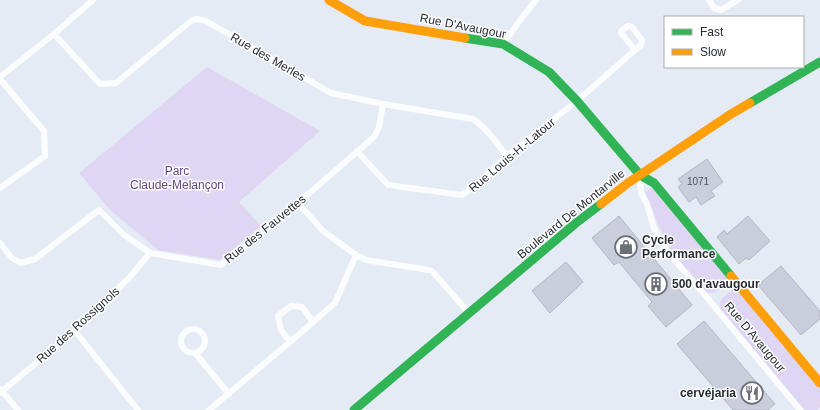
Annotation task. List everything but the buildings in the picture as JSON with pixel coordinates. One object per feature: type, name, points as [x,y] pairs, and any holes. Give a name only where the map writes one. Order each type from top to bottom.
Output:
[{"type":"street","points":[[0,188],[45,156],[44,131],[0,78],[93,0]]},
{"type":"street","name":"Rue D'Avaugour","points":[[329,0],[365,21],[503,44],[549,72],[577,101],[640,175],[654,183],[820,382]]},
{"type":"street","points":[[503,44],[522,16],[536,0]]},
{"type":"street","points":[[709,0],[714,8],[721,10],[738,0]]},
{"type":"street","name":"Rue des Merles","points":[[54,34],[100,84],[116,83],[191,21],[196,19],[206,21],[331,93],[383,104],[473,119],[478,122],[507,156]]},
{"type":"street","name":"Rue Louis-H.-Latour","points":[[356,151],[388,185],[462,195],[507,156],[577,101],[635,50]]},
{"type":"street","name":"Boulevard De Montarville","points":[[354,410],[576,223],[628,183],[731,114],[820,62]]},
{"type":"street","name":"Rue des Fauvettes","points":[[0,243],[12,258],[21,263],[36,259],[99,210],[123,234],[150,253],[221,265],[298,203],[356,151],[374,137],[379,127],[383,104]]},
{"type":"street","name":"Rue D'Avaugour","points":[[640,175],[640,193],[647,204],[654,228],[667,251],[800,410]]},
{"type":"street","points":[[298,203],[323,231],[356,255],[366,260],[432,271],[469,313]]},
{"type":"street","name":"Rue des Rossignols","points":[[0,391],[75,331],[129,278],[150,253]]},
{"type":"street","points":[[209,410],[335,303],[356,255]]},
{"type":"street","points":[[290,342],[280,330],[278,316],[291,306],[302,307],[313,322]]},
{"type":"street","points":[[75,331],[138,410]]},
{"type":"street","points":[[195,353],[229,394]]},
{"type":"street","points":[[0,391],[18,410]]},
{"type":"green space","name":"Parc Claude-Melançon","points":[[207,67],[320,131],[239,202],[261,226],[220,260],[158,250],[110,210],[79,173]]},
{"type":"green space","points":[[652,188],[727,277],[719,290],[714,293],[704,291],[672,252],[658,224],[645,192]]},
{"type":"green space","points":[[732,290],[737,290],[820,385],[820,407],[817,410],[805,410],[721,310],[721,301],[724,296]]},
{"type":"traffic: fast","points":[[465,38],[503,44],[549,72],[577,101],[640,175],[654,183],[731,276]]},
{"type":"traffic: fast","points":[[750,103],[820,62]]},
{"type":"traffic: fast","points":[[354,410],[576,223],[601,204]]},
{"type":"traffic: slow","points":[[329,0],[365,21],[465,38]]},
{"type":"traffic: slow","points":[[601,204],[628,183],[731,114],[750,103]]},
{"type":"traffic: slow","points":[[731,276],[820,383]]},
{"type":"place","name":"Cycle Performance","points":[[626,247]]},
{"type":"place","name":"500 d'avaugour","points":[[656,284]]},
{"type":"place","name":"cervéjaria","points":[[752,393]]}]
